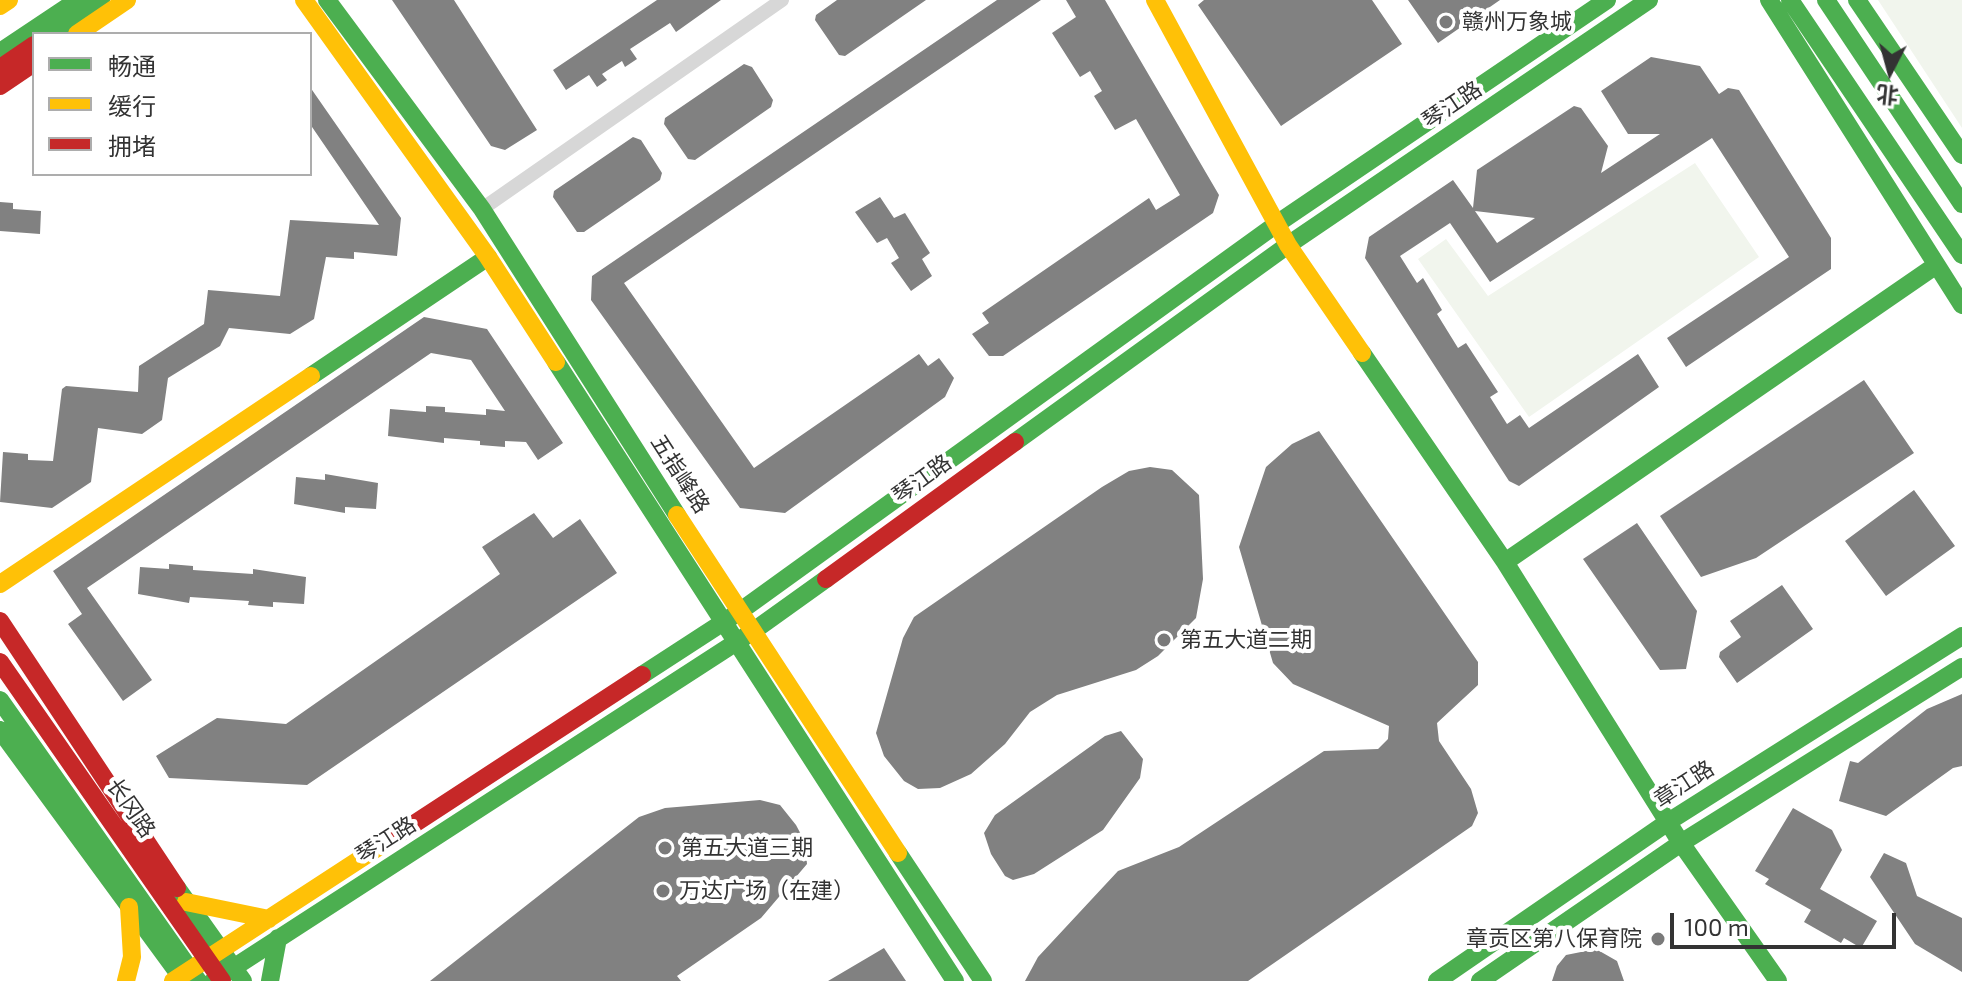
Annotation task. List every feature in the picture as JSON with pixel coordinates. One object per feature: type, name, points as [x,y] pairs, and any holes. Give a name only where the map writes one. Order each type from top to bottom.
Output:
[{"type":"main road","points":[[0,6],[9,0]]},
{"type":"main road","points":[[0,37],[54,0]]},
{"type":"main road","points":[[0,52],[78,0]]},
{"type":"main road","points":[[53,32],[101,0]]},
{"type":"main road","points":[[80,32],[127,0]]},
{"type":"main road","name":"五指峰路","points":[[304,0],[488,257],[721,623],[955,981]]},
{"type":"main road","name":"五指峰路","points":[[327,0],[482,209],[739,612],[983,981]]},
{"type":"main road","points":[[1155,0],[1288,245],[1505,562],[1681,843],[1778,981]]},
{"type":"main road","name":"琴江路","points":[[185,978],[214,955],[739,612],[1278,223],[1607,0]]},
{"type":"main road","name":"琴江路","points":[[226,977],[278,938],[752,632],[1288,245],[1649,0]]},
{"type":"main road","points":[[1769,0],[1962,305]]},
{"type":"main road","points":[[1790,0],[1962,255]]},
{"type":"main road","points":[[1826,0],[1962,204]]},
{"type":"main road","points":[[1857,0],[1962,155]]},
{"type":"main road","points":[[0,68],[32,46]]},
{"type":"main road","points":[[0,86],[32,64]]},
{"type":"main road","points":[[0,584],[488,257]]},
{"type":"main road","points":[[1505,562],[1935,266]]},
{"type":"main road","points":[[0,621],[186,902],[214,955]]},
{"type":"main road","name":"章江路","points":[[1437,981],[1668,822],[1962,636]]},
{"type":"main road","name":"长冈路","points":[[0,662],[214,955],[226,977]]},
{"type":"main road","points":[[1480,981],[1681,843],[1962,667]]},
{"type":"main road","name":"长冈路","points":[[0,700],[185,978]]},
{"type":"main road","points":[[0,730],[129,907],[185,978]]},
{"type":"main road","points":[[186,902],[269,919]]},
{"type":"main road","points":[[126,981],[132,957],[129,907]]},
{"type":"main road","points":[[270,981],[278,938]]},
{"type":"street","points":[[482,209],[782,0]]},
{"type":"shaded area","points":[[1878,0],[1962,0],[1962,128]]},
{"type":"shaded area","points":[[1695,163],[1759,257],[1529,417],[1418,259],[1446,239],[1488,296]]},
{"type":"building","points":[[392,0],[454,0],[537,130],[505,150],[491,146]]},
{"type":"building","points":[[657,0],[721,0],[676,32],[670,23],[630,49],[637,59],[625,67],[622,61],[602,74],[607,80],[597,87],[589,75],[566,90],[553,70]]},
{"type":"building","points":[[837,0],[926,0],[845,56],[839,55],[815,20],[816,15]]},
{"type":"building","points":[[997,0],[1041,0],[624,283],[754,468],[919,354],[928,366],[939,358],[954,378],[945,397],[785,513],[740,508],[591,300],[592,276]]},
{"type":"building","points":[[1066,0],[1105,0],[1219,195],[1213,213],[1003,356],[989,356],[972,334],[989,323],[982,313],[1149,198],[1156,210],[1180,195],[1136,119],[1115,130],[1094,96],[1102,91],[1090,71],[1080,77],[1052,33],[1076,17]]},
{"type":"building","points":[[1204,0],[1372,0],[1402,44],[1281,126],[1198,5]]},
{"type":"building","name":"赣州万象城","points":[[1408,0],[1500,0],[1438,43]]},
{"type":"building","points":[[1651,57],[1700,66],[1719,94],[1728,88],[1739,90],[1831,238],[1831,269],[1686,367],[1667,338],[1789,257],[1712,138],[1490,282],[1450,223],[1400,256],[1417,283],[1423,278],[1442,310],[1437,314],[1458,348],[1466,343],[1498,392],[1490,397],[1507,424],[1520,415],[1529,428],[1638,354],[1659,387],[1519,486],[1509,481],[1365,258],[1369,237],[1453,180],[1473,208],[1477,170],[1574,106],[1581,108],[1608,146],[1601,173],[1660,134],[1628,134],[1601,91]],"holes":[[[1475,211],[1535,218],[1497,243]]]},
{"type":"building","points":[[744,64],[752,67],[773,100],[771,107],[695,160],[688,159],[664,124],[665,118]]},
{"type":"building","points":[[312,90],[401,218],[397,256],[354,252],[354,259],[326,257],[314,319],[290,334],[229,328],[220,346],[168,378],[162,420],[142,434],[98,428],[91,482],[52,508],[0,502],[3,452],[28,454],[28,460],[53,461],[62,389],[66,386],[138,392],[139,366],[204,324],[208,290],[280,296],[290,220],[379,225],[312,127]]},
{"type":"building","points":[[633,137],[641,140],[662,173],[660,180],[584,232],[577,232],[553,197],[554,191]]},
{"type":"building","points":[[880,197],[894,218],[905,213],[930,253],[922,259],[932,276],[911,291],[891,263],[899,258],[887,238],[877,243],[855,212]]},
{"type":"building","points":[[0,202],[13,203],[13,209],[41,211],[40,234],[0,231]]},
{"type":"building","points":[[424,317],[487,329],[563,443],[538,460],[526,442],[505,441],[505,447],[480,445],[480,441],[444,438],[444,443],[388,436],[390,409],[426,412],[426,406],[445,407],[445,412],[486,415],[486,409],[505,411],[471,360],[431,353],[87,588],[152,680],[123,701],[68,624],[82,614],[53,571]]},
{"type":"building","points":[[1864,380],[1914,453],[1756,558],[1701,577],[1660,516]]},
{"type":"building","points":[[1319,431],[1478,662],[1478,685],[1437,723],[1439,741],[1471,789],[1478,813],[1472,826],[1248,981],[1025,981],[1038,957],[1118,871],[1179,847],[1324,751],[1378,749],[1388,739],[1389,726],[1293,684],[1273,663],[1239,547],[1266,467],[1292,444]]},
{"type":"building","points":[[1150,467],[1172,470],[1199,495],[1203,579],[1196,618],[1158,656],[1136,670],[1057,695],[1030,712],[1005,744],[971,774],[940,788],[918,789],[904,781],[884,756],[876,733],[903,638],[914,617],[1102,487],[1129,471]]},
{"type":"building","points":[[325,474],[378,483],[376,509],[345,507],[345,513],[294,504],[296,477],[325,480]]},
{"type":"building","points":[[1914,490],[1955,546],[1886,596],[1845,541]]},
{"type":"building","points":[[534,513],[553,538],[580,519],[617,573],[307,785],[169,778],[156,756],[217,718],[286,724],[500,574],[482,547]]},
{"type":"building","points":[[1637,523],[1697,611],[1686,669],[1660,670],[1583,559]]},
{"type":"building","points":[[169,564],[193,566],[193,570],[253,574],[253,569],[306,577],[304,604],[273,602],[273,607],[248,605],[249,601],[190,597],[189,603],[138,594],[140,567],[169,569]]},
{"type":"building","points":[[1782,585],[1813,629],[1737,683],[1719,657],[1720,652],[1741,637],[1730,621]]},
{"type":"building","points":[[1962,694],[1962,766],[1953,768],[1886,816],[1839,801],[1850,761],[1858,763],[1927,709]]},
{"type":"building","points":[[1121,731],[1143,759],[1140,778],[1103,830],[1034,874],[1013,880],[1005,876],[991,854],[984,833],[995,815],[1105,736]]},
{"type":"building","name":"万达广场（在建）","points":[[760,800],[780,805],[796,825],[805,842],[807,864],[761,918],[677,976],[681,981],[430,981],[639,817],[665,808]]},
{"type":"building","points":[[1793,808],[1832,830],[1842,850],[1820,889],[1877,921],[1861,948],[1844,938],[1841,943],[1804,922],[1811,910],[1765,884],[1769,879],[1755,871]]},
{"type":"building","points":[[1884,853],[1906,863],[1917,896],[1962,918],[1962,972],[1915,944],[1870,877]]},
{"type":"building","points":[[884,948],[906,981],[828,981]]},
{"type":"building","points":[[1596,949],[1617,961],[1624,981],[1552,981],[1557,966],[1566,955]]},
{"type":"traffic: fast","points":[[0,52],[78,0]]},
{"type":"traffic: fast","points":[[53,32],[101,0]]},
{"type":"traffic: fast","points":[[327,0],[482,209],[677,515]]},
{"type":"traffic: fast","points":[[642,675],[739,612],[1278,223],[1607,0]]},
{"type":"traffic: fast","points":[[1015,442],[1288,245],[1649,0]]},
{"type":"traffic: fast","points":[[1769,0],[1962,305]]},
{"type":"traffic: fast","points":[[1790,0],[1962,255]]},
{"type":"traffic: fast","points":[[1826,0],[1962,204]]},
{"type":"traffic: fast","points":[[1857,0],[1962,155]]},
{"type":"traffic: fast","points":[[311,376],[488,257]]},
{"type":"traffic: fast","points":[[1505,562],[1935,266]]},
{"type":"traffic: fast","points":[[1362,353],[1505,562],[1681,843],[1778,981]]},
{"type":"traffic: fast","points":[[556,362],[955,981]]},
{"type":"traffic: fast","points":[[213,981],[752,632],[826,579]]},
{"type":"traffic: fast","points":[[1437,981],[1668,822],[1962,636]]},
{"type":"traffic: fast","points":[[1480,981],[1681,843],[1962,667]]},
{"type":"traffic: fast","points":[[0,700],[198,981]]},
{"type":"traffic: fast","points":[[0,730],[184,981]]},
{"type":"traffic: fast","points":[[898,853],[983,981]]},
{"type":"traffic: fast","points":[[177,888],[243,981]]},
{"type":"traffic: fast","points":[[270,981],[278,938]]},
{"type":"traffic: slow","points":[[0,6],[9,0]]},
{"type":"traffic: slow","points":[[80,32],[127,0]]},
{"type":"traffic: slow","points":[[304,0],[488,257],[556,362]]},
{"type":"traffic: slow","points":[[1155,0],[1288,245],[1362,353]]},
{"type":"traffic: slow","points":[[0,584],[311,376]]},
{"type":"traffic: slow","points":[[677,515],[898,853]]},
{"type":"traffic: slow","points":[[173,981],[394,837]]},
{"type":"traffic: slow","points":[[186,902],[269,919]]},
{"type":"traffic: slow","points":[[126,981],[132,957],[129,907]]},
{"type":"traffic: jam","points":[[0,68],[32,46]]},
{"type":"traffic: jam","points":[[0,86],[32,64]]},
{"type":"traffic: jam","points":[[826,579],[1015,442]]},
{"type":"traffic: jam","points":[[0,621],[177,888]]},
{"type":"traffic: jam","points":[[0,662],[222,981]]},
{"type":"traffic: jam","points":[[394,837],[642,675]]},
{"type":"place","name":"赣州万象城","points":[[1446,22]]},
{"type":"place","name":"第五大道二期","points":[[1164,640]]},
{"type":"place","name":"第五大道三期","points":[[665,848]]},
{"type":"place","name":"万达广场（在建）","points":[[663,891]]},
{"type":"place","name":"章贡区第八保育院","points":[[1658,939]]}]
